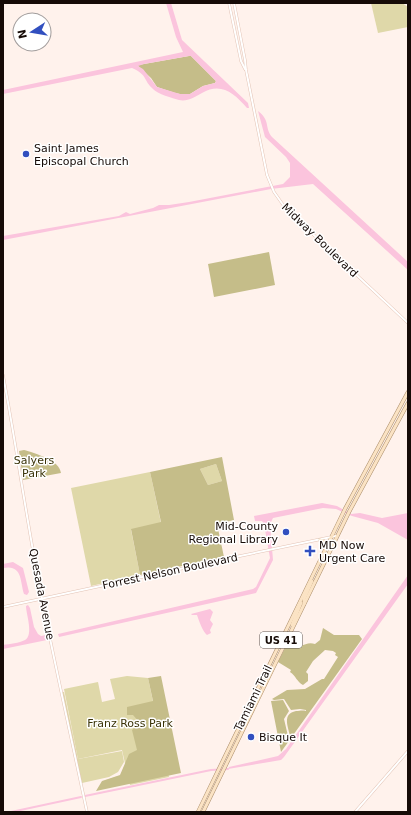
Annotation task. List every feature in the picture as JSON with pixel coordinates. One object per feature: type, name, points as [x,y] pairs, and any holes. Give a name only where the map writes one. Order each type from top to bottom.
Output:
[{"type":"main road","name":"Tamiami Trail","points":[[198,812],[342,514],[408,392]]},
{"type":"main road","name":"Tamiami Trail","points":[[203,812],[349,512],[408,402]]},
{"type":"main road","points":[[358,483],[358,495]]},
{"type":"main road","points":[[354,492],[355,501]]},
{"type":"main road","points":[[320,540],[325,542],[327,547]]},
{"type":"main road","points":[[304,605],[304,599],[315,570]]},
{"type":"main road","points":[[290,633],[293,621],[301,605],[300,601]]},
{"type":"main road","points":[[240,725],[244,727]]},
{"type":"main road","points":[[212,782],[210,789],[212,793]]},
{"type":"main road","points":[[207,791],[208,802]]},
{"type":"street","name":"Midway Boulevard","points":[[229,3],[241,62],[246,70]]},
{"type":"street","name":"Midway Boulevard","points":[[234,3],[246,60],[246,70],[270,184],[273,191],[286,209],[408,323]]},
{"type":"street","name":"Quesada Avenue","points":[[3,375],[42,599],[87,812]]},
{"type":"street","name":"Forrest Nelson Boulevard","points":[[3,608],[337,536]]},
{"type":"street","points":[[354,812],[408,751]]},
{"type":"green space","points":[[371,3],[402,3],[408,7],[408,27],[378,33]]},
{"type":"green space","points":[[191,56],[216,81],[215,83],[203,86],[190,94],[185,95],[157,87],[151,78],[138,66],[138,65]]},
{"type":"green space","points":[[269,252],[275,285],[214,297],[208,264]]},
{"type":"green space","name":"Salyers Park","points":[[24,450],[40,455],[56,464],[60,468],[61,473],[23,480],[19,451]]},
{"type":"green space","points":[[222,457],[234,520],[217,524],[224,557],[140,575],[131,529],[161,522],[150,472]],"holes":[[[216,464],[222,481],[208,485],[200,469]]]},
{"type":"green space","points":[[216,464],[222,481],[208,485],[200,469]]},
{"type":"green space","points":[[150,472],[161,523],[131,530],[140,575],[91,586],[71,488]]},
{"type":"green space","points":[[323,628],[334,635],[359,635],[362,639],[281,752],[271,701],[283,700],[289,711],[284,719],[288,736],[290,736],[287,724],[287,718],[289,715],[296,711],[306,710],[291,710],[284,699],[272,699],[287,690],[305,689],[324,679],[338,657],[333,651],[325,650],[313,661],[306,672],[308,674],[308,681],[303,685],[290,672],[291,670],[278,662],[289,640],[301,646],[309,643],[315,644],[320,640]]},
{"type":"green space","name":"Franz Ross Park","points":[[127,676],[148,678],[169,777],[130,785],[122,750],[78,759],[64,689],[98,682],[102,702],[115,699],[110,679]]},
{"type":"green space","points":[[161,676],[181,773],[96,791],[102,781],[120,775],[129,754],[137,750],[132,730],[140,723],[133,715],[127,715],[127,707],[153,701],[148,678]]},
{"type":"green space","points":[[62,692],[64,692],[78,759],[122,751],[124,762],[118,772],[109,777],[82,783]]},
{"type":"shaded area","points":[[166,3],[171,3],[182,40],[248,103],[249,108],[247,108],[232,94],[221,89],[209,90],[188,100],[179,100],[165,96],[155,91],[141,73],[132,68],[3,94],[3,90],[183,52],[176,37]],"holes":[[[191,56],[216,81],[215,83],[203,86],[190,94],[180,94],[157,87],[143,69],[138,66]]]},
{"type":"shaded area","points":[[258,111],[265,118],[268,130],[272,137],[408,262],[408,270],[313,184],[271,189],[3,240],[3,236],[119,216],[126,212],[130,214],[159,205],[189,202],[283,184],[290,177],[290,163],[286,157],[265,137]]},
{"type":"shaded area","points":[[322,503],[337,506],[351,514],[360,513],[382,518],[408,513],[408,540],[378,523],[352,516],[336,509],[323,508],[273,518],[270,524],[273,560],[256,593],[59,637],[58,634],[253,589],[256,587],[270,558],[264,524],[262,521],[255,521],[254,516]]},
{"type":"shaded area","points":[[13,562],[23,568],[29,592],[27,595],[24,594],[21,579],[17,571],[14,568],[3,568],[3,564]]},
{"type":"shaded area","points":[[408,575],[408,584],[284,757],[281,760],[228,769],[229,767],[278,756],[286,749]]},
{"type":"shaded area","points":[[28,605],[34,627],[41,636],[46,635],[44,638],[47,640],[3,649],[3,645],[20,642],[28,637],[29,624],[26,606]]},
{"type":"shaded area","points":[[210,609],[213,612],[210,620],[213,624],[210,630],[211,633],[207,635],[197,615],[191,614]]},
{"type":"waterway","points":[[85,796],[211,770],[228,769]]},
{"type":"waterway","points":[[11,812],[81,797]]},
{"type":"place","name":"Saint James Episcopal Church","points":[[26,154]]},
{"type":"place","name":"Mid-County Regional Library","points":[[286,532]]},
{"type":"place","name":"MD Now Urgent Care","points":[[310,551]]},
{"type":"place","name":"Bisque It","points":[[251,737]]}]
